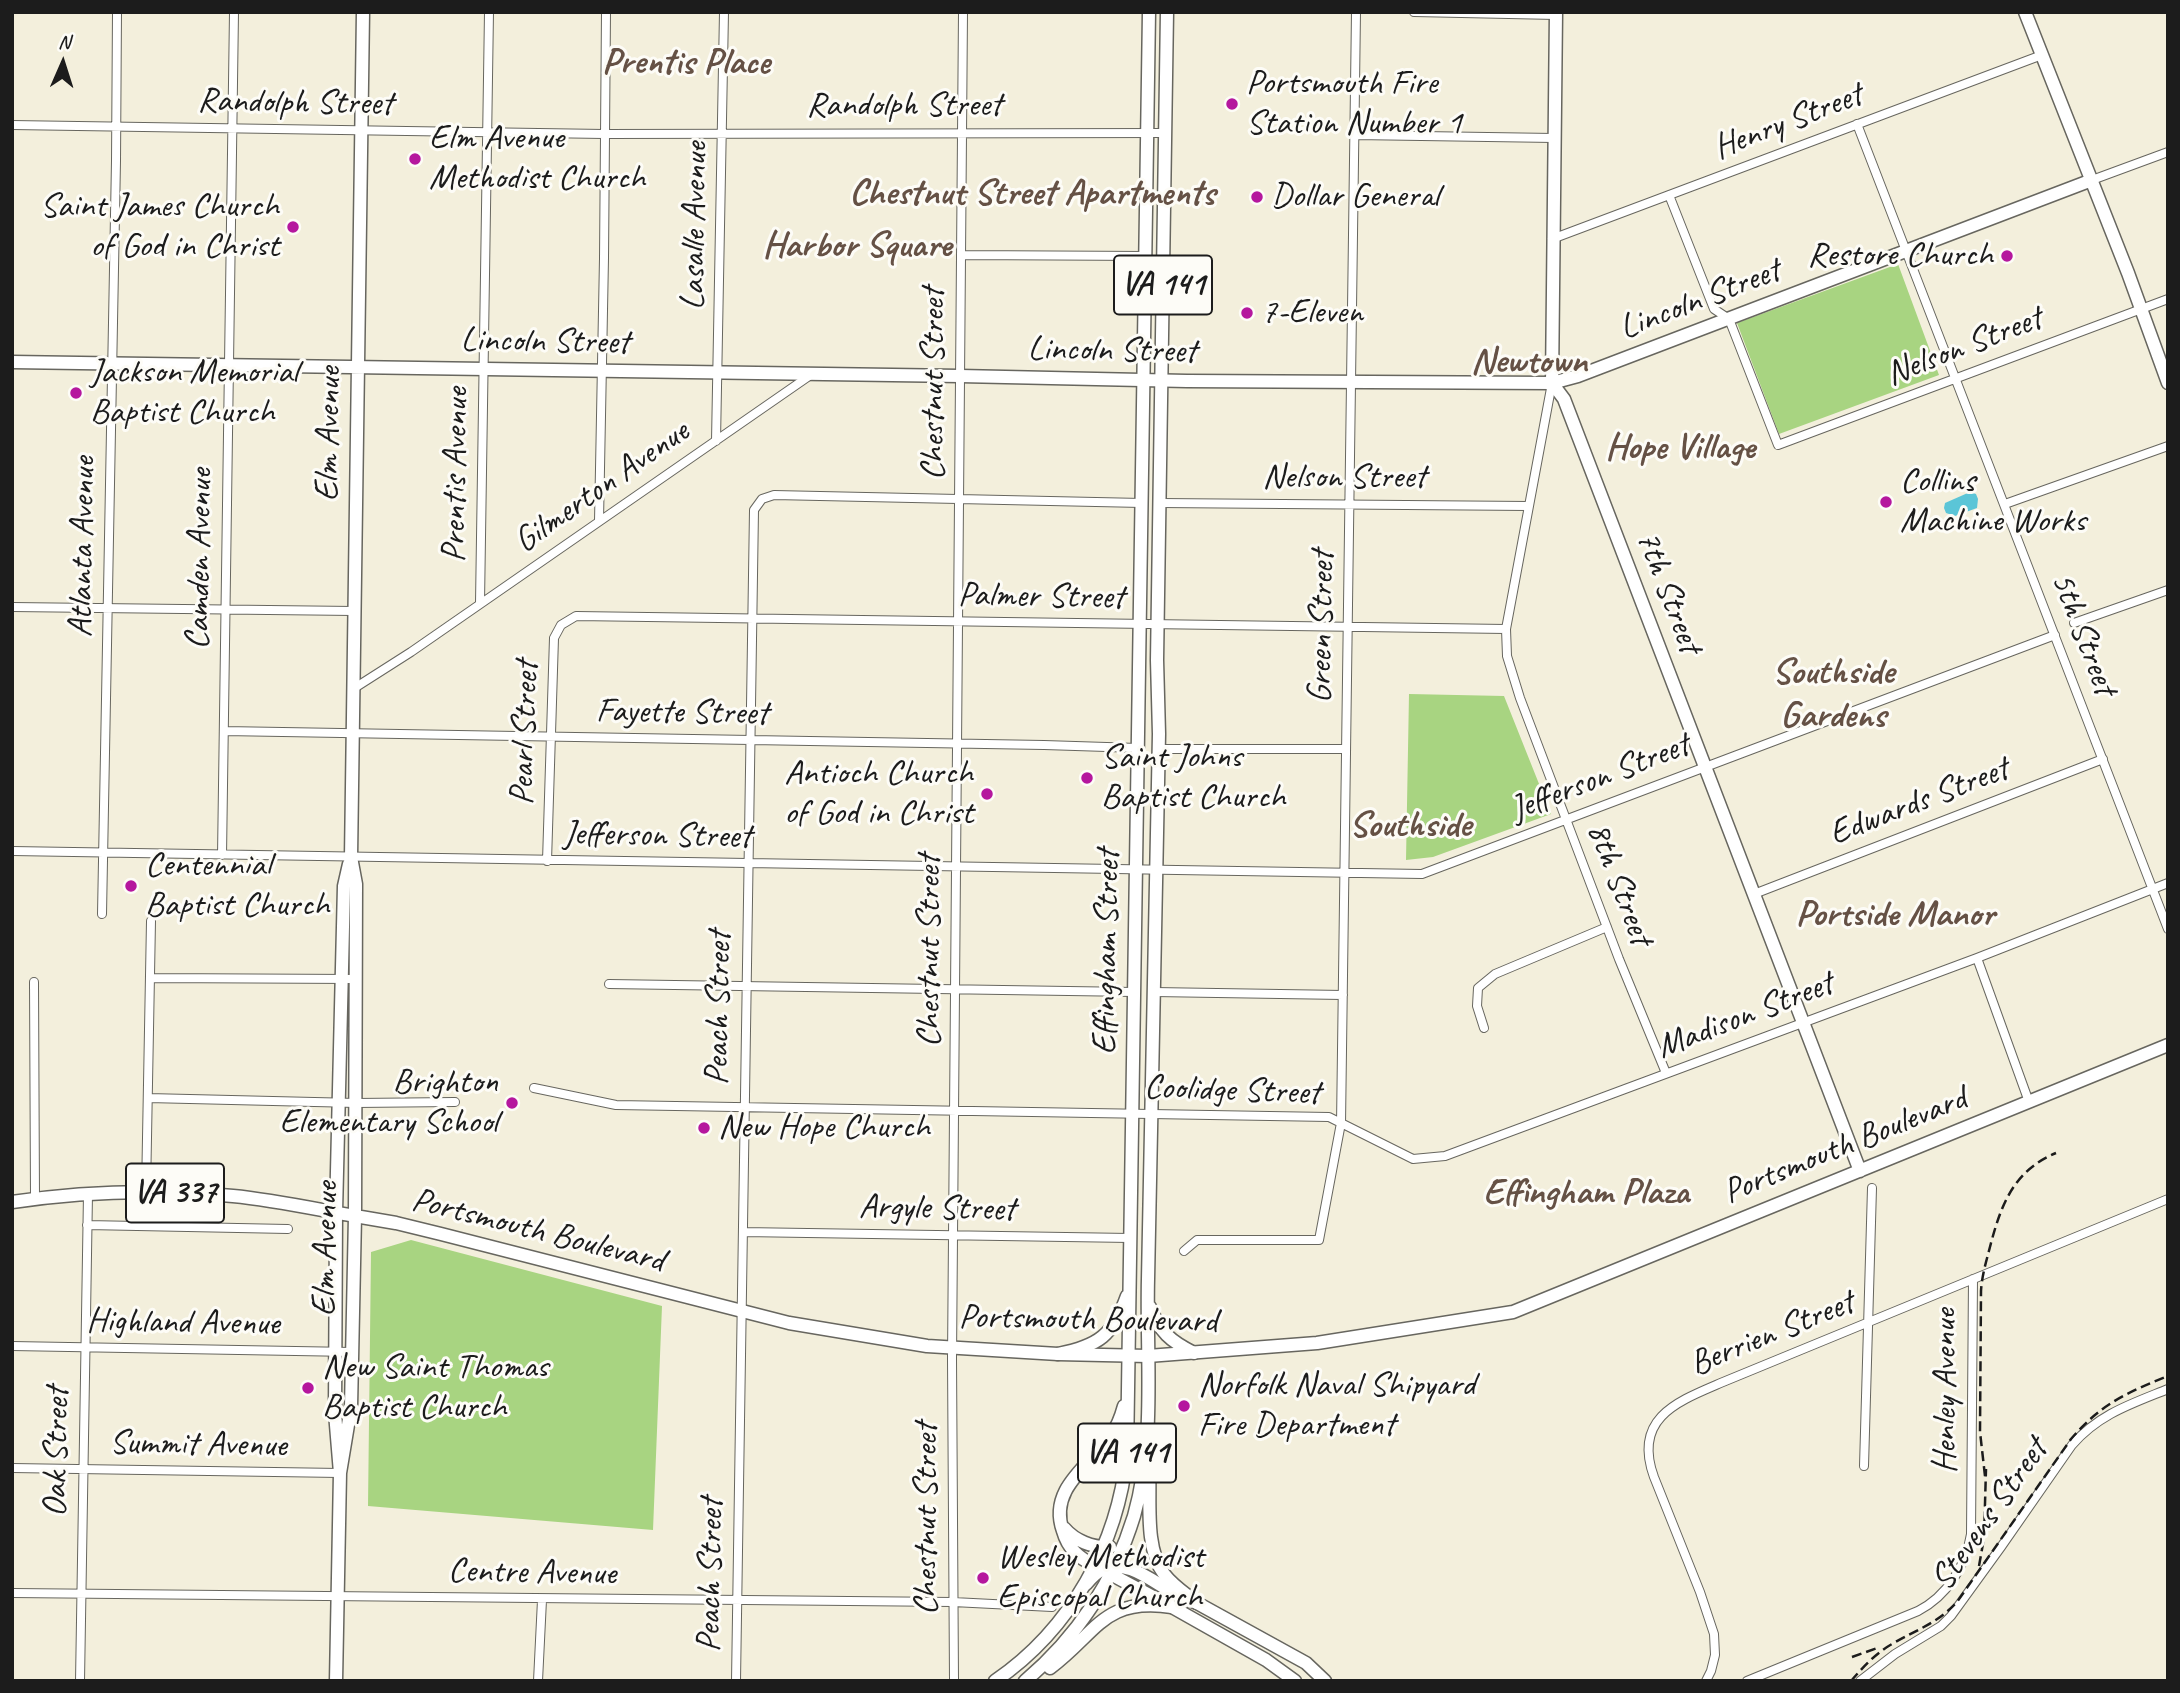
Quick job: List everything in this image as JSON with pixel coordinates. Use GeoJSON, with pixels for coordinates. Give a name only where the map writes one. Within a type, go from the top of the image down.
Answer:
{"type":"FeatureCollection","features":[{"type":"Feature","properties":{"kind":"main road","name":"Elm Avenue"},"geometry":{"type":"LineString","coordinates":[[340,1474],[351,1406],[355,1216],[356,1103],[344,886],[351,857],[363,12]]}},
{"type":"Feature","properties":{"kind":"main road","name":"Effingham Street"},"geometry":{"type":"LineString","coordinates":[[1027,1681],[1076,1629],[1097,1599],[1106,1569],[1103,1547],[1123,1484],[1127,1454],[1149,12]]}},
{"type":"Feature","properties":{"kind":"main road","name":"Effingham Street"},"geometry":{"type":"LineString","coordinates":[[995,1681],[1040,1644],[1082,1590],[1106,1569],[1126,1538],[1148,1444],[1147,1300],[1159,749],[1158,625],[1167,12]]}},
{"type":"Feature","properties":{"kind":"main road"},"geometry":{"type":"LineString","coordinates":[[2025,12],[2128,273],[2168,383]]}},
{"type":"Feature","properties":{"kind":"main road"},"geometry":{"type":"LineString","coordinates":[[1552,383],[1556,14]]}},
{"type":"Feature","properties":{"kind":"main road","name":"Lincoln Street"},"geometry":{"type":"LineString","coordinates":[[12,362],[1162,380],[1552,383],[1578,376],[2092,180]]}},
{"type":"Feature","properties":{"kind":"main road","name":"7th Street"},"geometry":{"type":"LineString","coordinates":[[1552,383],[1564,399],[1860,1171]]}},
{"type":"Feature","properties":{"kind":"main road","name":"Elm Avenue"},"geometry":{"type":"LineString","coordinates":[[335,1681],[340,1474],[335,1413],[338,1102],[349,979]]}},
{"type":"Feature","properties":{"kind":"main road","name":"Portsmouth Boulevard"},"geometry":{"type":"LineString","coordinates":[[12,1202],[88,1194],[146,1192],[235,1197],[396,1223],[829,1331],[953,1348],[1129,1356],[1194,1353],[1329,1341],[1513,1312],[2168,1045]]}},
{"type":"Feature","properties":{"kind":"main road"},"geometry":{"type":"LineString","coordinates":[[1058,1354],[1087,1347],[1108,1332],[1117,1321],[1130,1285]]}},
{"type":"Feature","properties":{"kind":"main road"},"geometry":{"type":"LineString","coordinates":[[1147,1300],[1166,1336],[1194,1353]]}},
{"type":"Feature","properties":{"kind":"main road"},"geometry":{"type":"LineString","coordinates":[[1128,1382],[1126,1400],[1116,1428],[1063,1493],[1059,1509],[1060,1522],[1071,1549],[1083,1560],[1106,1569],[1172,1606],[1266,1660],[1295,1681]]}},
{"type":"Feature","properties":{"kind":"main road"},"geometry":{"type":"LineString","coordinates":[[1148,1444],[1150,1536],[1155,1557],[1172,1583],[1197,1603]]}},
{"type":"Feature","properties":{"kind":"main road"},"geometry":{"type":"LineString","coordinates":[[1060,1522],[1075,1538],[1103,1547],[1115,1545],[1126,1538]]}},
{"type":"Feature","properties":{"kind":"main road"},"geometry":{"type":"LineString","coordinates":[[1106,1569],[1130,1569],[1197,1603],[1306,1663],[1325,1681]]}},
{"type":"Feature","properties":{"kind":"main road"},"geometry":{"type":"LineString","coordinates":[[1027,1681],[1059,1661],[1099,1623],[1114,1613],[1142,1604],[1172,1606]]}},
{"type":"Feature","properties":{"kind":"street","name":"Atlanta Avenue"},"geometry":{"type":"LineString","coordinates":[[102,914],[117,12]]}},
{"type":"Feature","properties":{"kind":"street","name":"Camden Avenue"},"geometry":{"type":"LineString","coordinates":[[222,855],[234,12]]}},
{"type":"Feature","properties":{"kind":"street","name":"Prentis Avenue"},"geometry":{"type":"LineString","coordinates":[[480,603],[489,12]]}},
{"type":"Feature","properties":{"kind":"street"},"geometry":{"type":"LineString","coordinates":[[599,521],[606,12]]}},
{"type":"Feature","properties":{"kind":"street","name":"Lasalle Avenue"},"geometry":{"type":"LineString","coordinates":[[716,441],[724,12]]}},
{"type":"Feature","properties":{"kind":"street","name":"Chestnut Street"},"geometry":{"type":"LineString","coordinates":[[954,1681],[953,1348],[963,12]]}},
{"type":"Feature","properties":{"kind":"street","name":"Green Street"},"geometry":{"type":"LineString","coordinates":[[1184,1251],[1197,1240],[1319,1240],[1341,1123],[1356,12]]}},
{"type":"Feature","properties":{"kind":"street"},"geometry":{"type":"LineString","coordinates":[[1414,12],[1556,14]]}},
{"type":"Feature","properties":{"kind":"street","name":"Henry Street"},"geometry":{"type":"LineString","coordinates":[[1552,239],[2042,55]]}},
{"type":"Feature","properties":{"kind":"street","name":"5th Street"},"geometry":{"type":"LineString","coordinates":[[1857,124],[2168,929]]}},
{"type":"Feature","properties":{"kind":"street","name":"Randolph Street"},"geometry":{"type":"LineString","coordinates":[[12,125],[604,134],[1165,133]]}},
{"type":"Feature","properties":{"kind":"street"},"geometry":{"type":"LineString","coordinates":[[1355,135],[1554,138]]}},
{"type":"Feature","properties":{"kind":"street","name":"Lincoln Street"},"geometry":{"type":"LineString","coordinates":[[2092,180],[2168,152]]}},
{"type":"Feature","properties":{"kind":"street"},"geometry":{"type":"LineString","coordinates":[[1669,195],[1714,309],[1729,319]]}},
{"type":"Feature","properties":{"kind":"street"},"geometry":{"type":"LineString","coordinates":[[961,255],[1146,256]]}},
{"type":"Feature","properties":{"kind":"street","name":"Nelson Street"},"geometry":{"type":"LineString","coordinates":[[1729,319],[1778,445],[2168,299]]}},
{"type":"Feature","properties":{"kind":"street","name":"Gilmerton Avenue"},"geometry":{"type":"LineString","coordinates":[[353,689],[411,652],[812,374]]}},
{"type":"Feature","properties":{"kind":"street","name":"8th Street"},"geometry":{"type":"LineString","coordinates":[[1552,383],[1506,629],[1507,656],[1520,698],[1607,927],[1666,1073]]}},
{"type":"Feature","properties":{"kind":"street"},"geometry":{"type":"LineString","coordinates":[[2005,505],[2168,446]]}},
{"type":"Feature","properties":{"kind":"street","name":"Peach Street"},"geometry":{"type":"LineString","coordinates":[[736,1681],[754,510],[762,499],[774,495],[959,499]]}},
{"type":"Feature","properties":{"kind":"street"},"geometry":{"type":"LineString","coordinates":[[959,499],[1142,503]]}},
{"type":"Feature","properties":{"kind":"street","name":"Nelson Street"},"geometry":{"type":"LineString","coordinates":[[1160,503],[1528,506]]}},
{"type":"Feature","properties":{"kind":"street"},"geometry":{"type":"LineString","coordinates":[[2074,623],[2168,590]]}},
{"type":"Feature","properties":{"kind":"street"},"geometry":{"type":"LineString","coordinates":[[12,607],[354,611]]}},
{"type":"Feature","properties":{"kind":"street","name":"Palmer Street"},"geometry":{"type":"LineString","coordinates":[[576,616],[1506,629]]}},
{"type":"Feature","properties":{"kind":"street","name":"Pearl Street"},"geometry":{"type":"LineString","coordinates":[[547,861],[554,638],[561,625],[576,616]]}},
{"type":"Feature","properties":{"kind":"street","name":"Jefferson Street"},"geometry":{"type":"LineString","coordinates":[[12,851],[1422,874],[2055,635]]}},
{"type":"Feature","properties":{"kind":"street","name":"Fayette Street"},"geometry":{"type":"LineString","coordinates":[[224,731],[1139,748]]}},
{"type":"Feature","properties":{"kind":"street"},"geometry":{"type":"LineString","coordinates":[[1159,749],[1346,749]]}},
{"type":"Feature","properties":{"kind":"street","name":"Edwards Street"},"geometry":{"type":"LineString","coordinates":[[1754,894],[2103,759]]}},
{"type":"Feature","properties":{"kind":"street","name":"Madison Street"},"geometry":{"type":"LineString","coordinates":[[1341,1123],[1413,1159],[1445,1156],[1977,958],[2168,883]]}},
{"type":"Feature","properties":{"kind":"street"},"geometry":{"type":"LineString","coordinates":[[146,1192],[150,921]]}},
{"type":"Feature","properties":{"kind":"street"},"geometry":{"type":"LineString","coordinates":[[1484,1028],[1477,1006],[1478,988],[1495,974],[1607,927]]}},
{"type":"Feature","properties":{"kind":"street"},"geometry":{"type":"LineString","coordinates":[[1977,958],[2029,1102]]}},
{"type":"Feature","properties":{"kind":"street"},"geometry":{"type":"LineString","coordinates":[[150,978],[349,979]]}},
{"type":"Feature","properties":{"kind":"street"},"geometry":{"type":"LineString","coordinates":[[34,982],[35,1199]]}},
{"type":"Feature","properties":{"kind":"street"},"geometry":{"type":"LineString","coordinates":[[609,984],[1134,992]]}},
{"type":"Feature","properties":{"kind":"street"},"geometry":{"type":"LineString","coordinates":[[1154,992],[1343,995]]}},
{"type":"Feature","properties":{"kind":"street","name":"Coolidge Street"},"geometry":{"type":"LineString","coordinates":[[534,1088],[606,1105],[1329,1117],[1341,1123]]}},
{"type":"Feature","properties":{"kind":"street"},"geometry":{"type":"LineString","coordinates":[[148,1098],[356,1103],[455,1102]]}},
{"type":"Feature","properties":{"kind":"street"},"geometry":{"type":"LineString","coordinates":[[1864,1466],[1872,1188]]}},
{"type":"Feature","properties":{"kind":"street","name":"Oak Street"},"geometry":{"type":"LineString","coordinates":[[80,1681],[88,1194]]}},
{"type":"Feature","properties":{"kind":"street","name":"Berrien Street"},"geometry":{"type":"LineString","coordinates":[[1706,1681],[1714,1660],[1715,1639],[1700,1592],[1650,1468],[1649,1444],[1654,1428],[1665,1412],[1679,1401],[2168,1199]]}},
{"type":"Feature","properties":{"kind":"street"},"geometry":{"type":"LineString","coordinates":[[87,1225],[288,1229]]}},
{"type":"Feature","properties":{"kind":"street","name":"Argyle Street"},"geometry":{"type":"LineString","coordinates":[[743,1232],[1130,1238]]}},
{"type":"Feature","properties":{"kind":"street","name":"Henley Avenue"},"geometry":{"type":"LineString","coordinates":[[1747,1681],[1918,1611],[1933,1602],[1952,1582],[1961,1566],[1971,1534],[1972,1279]]}},
{"type":"Feature","properties":{"kind":"street","name":"Highland Avenue"},"geometry":{"type":"LineString","coordinates":[[12,1346],[352,1352]]}},
{"type":"Feature","properties":{"kind":"street","name":"Stevens Street"},"geometry":{"type":"LineString","coordinates":[[1860,1681],[1895,1654],[1941,1626],[1951,1616],[2085,1430],[2112,1412],[2168,1389]]}},
{"type":"Feature","properties":{"kind":"street","name":"Summit Avenue"},"geometry":{"type":"LineString","coordinates":[[12,1468],[340,1474]]}},
{"type":"Feature","properties":{"kind":"street","name":"Centre Avenue"},"geometry":{"type":"LineString","coordinates":[[12,1593],[953,1602],[1052,1607]]}},
{"type":"Feature","properties":{"kind":"street"},"geometry":{"type":"LineString","coordinates":[[538,1681],[542,1600]]}},
{"type":"Feature","properties":{"kind":"green space"},"geometry":{"type":"Polygon","coordinates":[[[1898,264],[1939,375],[1779,434],[1737,323],[1898,264]]]}},
{"type":"Feature","properties":{"kind":"green space"},"geometry":{"type":"Polygon","coordinates":[[[1409,694],[1504,696],[1551,814],[1433,857],[1406,860],[1409,694]]]}},
{"type":"Feature","properties":{"kind":"green space"},"geometry":{"type":"Polygon","coordinates":[[[411,1240],[662,1306],[653,1530],[368,1506],[371,1252],[411,1240]]]}},
{"type":"Feature","properties":{"kind":"water"},"geometry":{"type":"Polygon","coordinates":[[[1970,492],[1976,494],[1977,508],[1955,516],[1946,513],[1945,503],[1970,492]]]}},
{"type":"Feature","properties":{"kind":"railway"},"geometry":{"type":"LineString","coordinates":[[1985,1476],[1980,1432],[1981,1291],[1984,1273],[2000,1214],[2012,1189],[2030,1168],[2056,1153]]}},
{"type":"Feature","properties":{"kind":"railway"},"geometry":{"type":"LineString","coordinates":[[1851,1681],[1881,1652],[1934,1621],[1957,1602],[2082,1427],[2115,1401],[2168,1376]]}},
{"type":"Feature","properties":{"kind":"railway"},"geometry":{"type":"LineString","coordinates":[[1979,1566],[1984,1538],[1986,1469]]}},
{"type":"Feature","properties":{"kind":"railway"},"geometry":{"type":"LineString","coordinates":[[1852,1657],[1880,1647]]}},
{"type":"Feature","properties":{"kind":"place","name":"Portsmouth Fire Station Number 1"},"geometry":{"type":"Point","coordinates":[1232,104]}},
{"type":"Feature","properties":{"kind":"place","name":"Elm Avenue Methodist Church"},"geometry":{"type":"Point","coordinates":[415,159]}},
{"type":"Feature","properties":{"kind":"place","name":"Dollar General"},"geometry":{"type":"Point","coordinates":[1257,197]}},
{"type":"Feature","properties":{"kind":"place","name":"Saint James Church of God in Christ"},"geometry":{"type":"Point","coordinates":[293,227]}},
{"type":"Feature","properties":{"kind":"place","name":"Restore Church"},"geometry":{"type":"Point","coordinates":[2007,256]}},
{"type":"Feature","properties":{"kind":"place","name":"7-Eleven"},"geometry":{"type":"Point","coordinates":[1247,313]}},
{"type":"Feature","properties":{"kind":"place","name":"Jackson Memorial Baptist Church"},"geometry":{"type":"Point","coordinates":[76,393]}},
{"type":"Feature","properties":{"kind":"place","name":"Collins Machine Works"},"geometry":{"type":"Point","coordinates":[1886,502]}},
{"type":"Feature","properties":{"kind":"place","name":"Saint Johns Baptist Church"},"geometry":{"type":"Point","coordinates":[1087,778]}},
{"type":"Feature","properties":{"kind":"place","name":"Antioch Church of God in Christ"},"geometry":{"type":"Point","coordinates":[987,794]}},
{"type":"Feature","properties":{"kind":"place","name":"Centennial Baptist Church"},"geometry":{"type":"Point","coordinates":[131,886]}},
{"type":"Feature","properties":{"kind":"place","name":"Brighton Elementary School"},"geometry":{"type":"Point","coordinates":[512,1103]}},
{"type":"Feature","properties":{"kind":"place","name":"New Hope Church"},"geometry":{"type":"Point","coordinates":[704,1128]}},
{"type":"Feature","properties":{"kind":"place","name":"New Saint Thomas Baptist Church"},"geometry":{"type":"Point","coordinates":[308,1388]}},
{"type":"Feature","properties":{"kind":"place","name":"Norfolk Naval Shipyard Fire Department"},"geometry":{"type":"Point","coordinates":[1184,1406]}},
{"type":"Feature","properties":{"kind":"place","name":"Wesley Methodist Episcopal Church"},"geometry":{"type":"Point","coordinates":[983,1578]}},
{"type":"Feature","properties":{"kind":"district","name":"Prentis Place"},"geometry":{"type":"Point","coordinates":[686,63]}},
{"type":"Feature","properties":{"kind":"district","name":"Chestnut Street Apartments"},"geometry":{"type":"Point","coordinates":[1032,194]}},
{"type":"Feature","properties":{"kind":"district","name":"Harbor Square"},"geometry":{"type":"Point","coordinates":[857,246]}},
{"type":"Feature","properties":{"kind":"district","name":"Newtown"},"geometry":{"type":"Point","coordinates":[1529,362]}},
{"type":"Feature","properties":{"kind":"district","name":"Hope Village"},"geometry":{"type":"Point","coordinates":[1680,448]}},
{"type":"Feature","properties":{"kind":"district","name":"Southside Gardens"},"geometry":{"type":"Point","coordinates":[1833,694]}},
{"type":"Feature","properties":{"kind":"district","name":"Southside"},"geometry":{"type":"Point","coordinates":[1410,826]}},
{"type":"Feature","properties":{"kind":"district","name":"Portside Manor"},"geometry":{"type":"Point","coordinates":[1895,915]}},
{"type":"Feature","properties":{"kind":"district","name":"Effingham Plaza"},"geometry":{"type":"Point","coordinates":[1586,1193]}}]}
